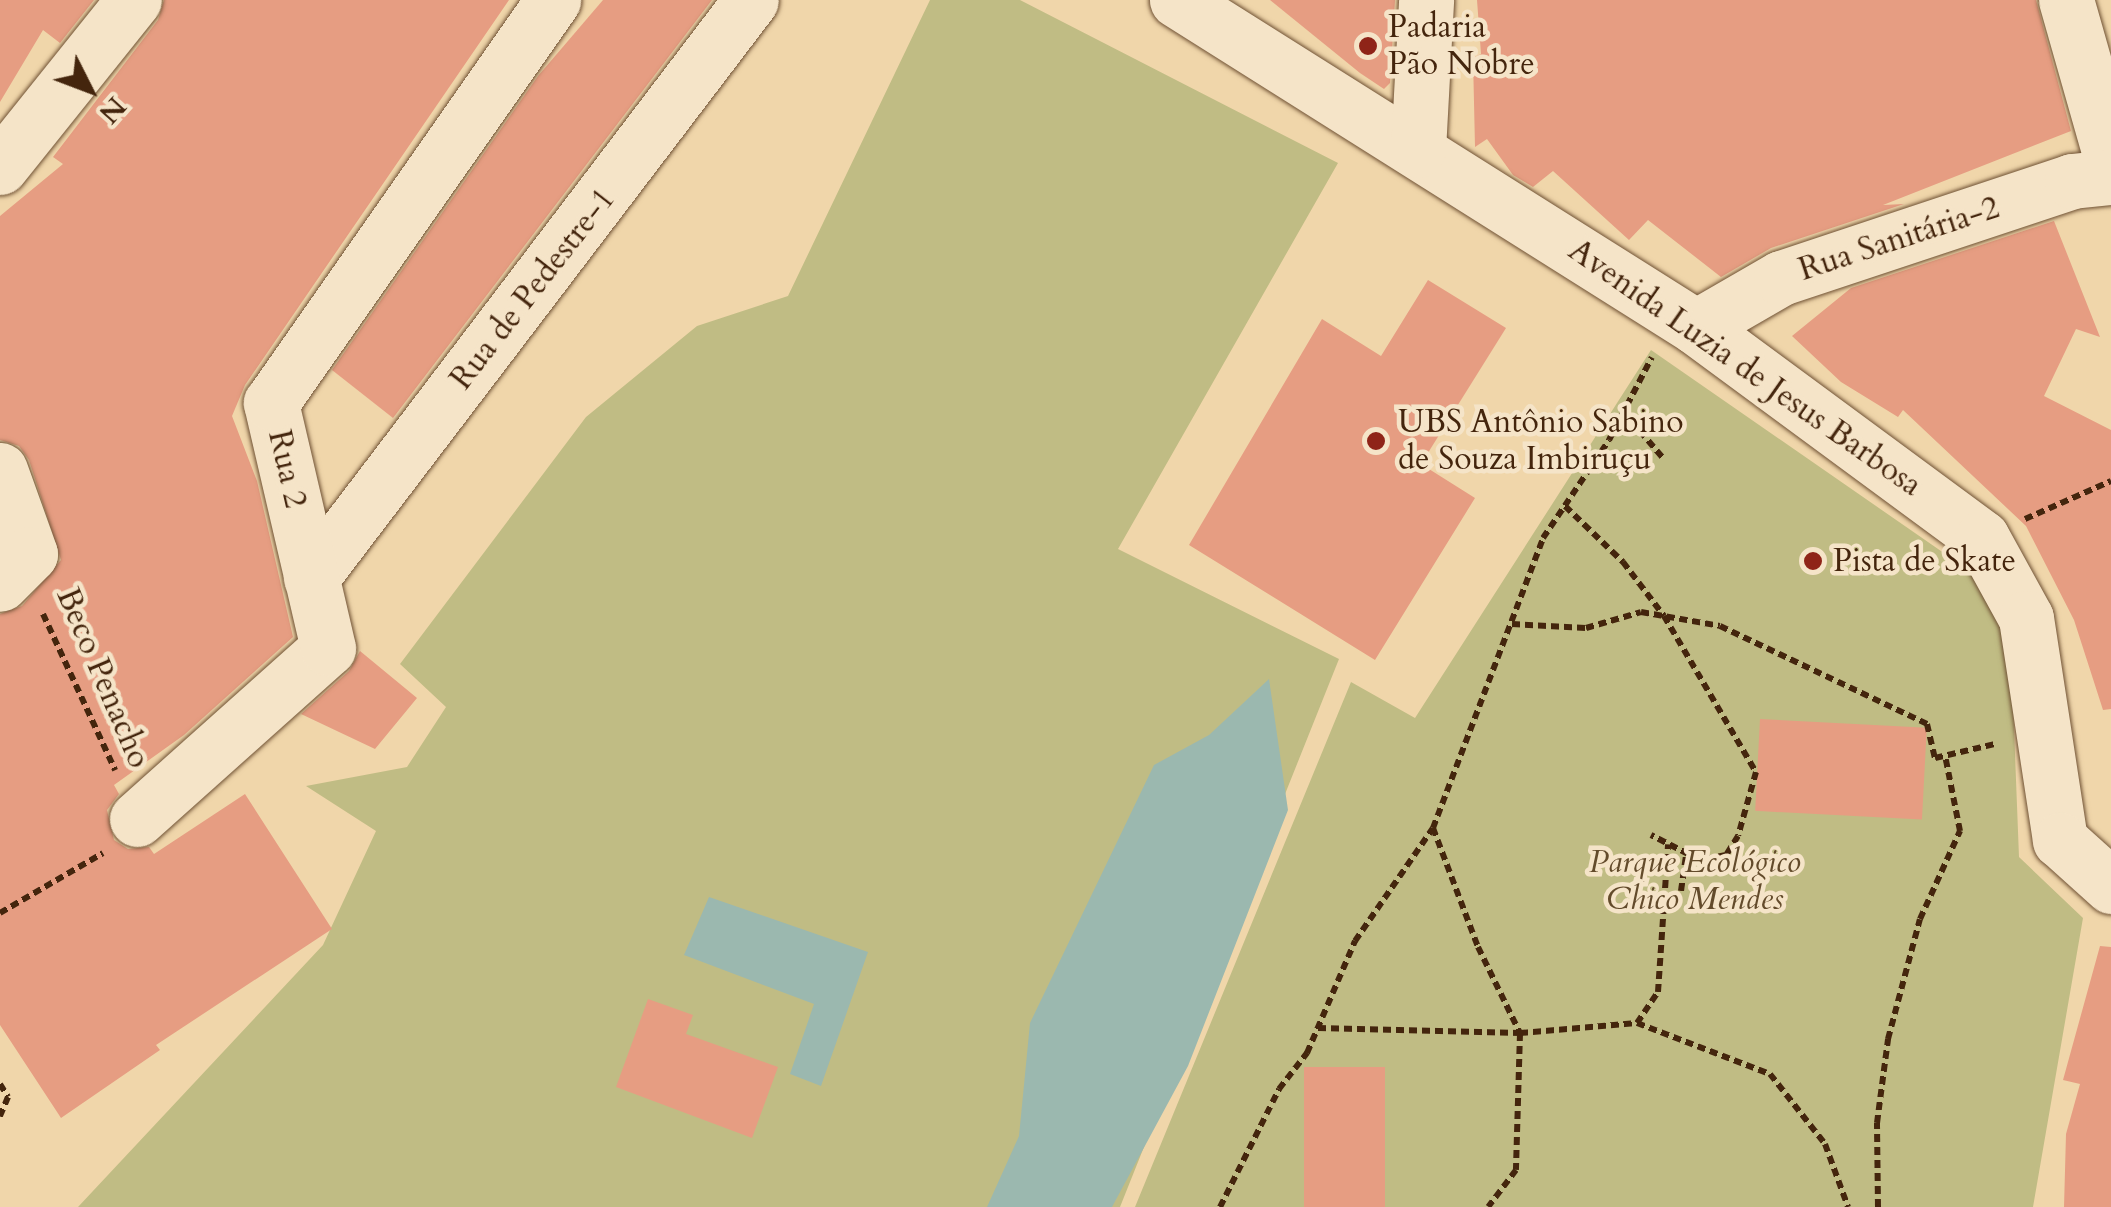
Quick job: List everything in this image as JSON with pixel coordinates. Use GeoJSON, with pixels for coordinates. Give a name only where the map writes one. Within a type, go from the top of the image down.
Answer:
{"type":"FeatureCollection","features":[{"type":"Feature","properties":{"kind":"street"},"geometry":{"type":"LineString","coordinates":[[0,167],[134,0]]}},
{"type":"Feature","properties":{"kind":"street","name":"Rua 2"},"geometry":{"type":"LineString","coordinates":[[137,819],[328,648],[272,403],[553,0]]}},
{"type":"Feature","properties":{"kind":"street","name":"Rua de Pedestre-1"},"geometry":{"type":"LineString","coordinates":[[312,578],[751,0]]}},
{"type":"Feature","properties":{"kind":"street","name":"Avenida Luzia de Jesus Barbosa"},"geometry":{"type":"LineString","coordinates":[[1177,0],[1688,322],[1982,538],[2026,618],[2060,840],[2111,886]]}},
{"type":"Feature","properties":{"kind":"street"},"geometry":{"type":"LineString","coordinates":[[1418,150],[1426,0]]}},
{"type":"Feature","properties":{"kind":"street"},"geometry":{"type":"LineString","coordinates":[[2066,0],[2111,158]]}},
{"type":"Feature","properties":{"kind":"street","name":"Rua Sanitária-2"},"geometry":{"type":"LineString","coordinates":[[1688,322],[1781,278],[2072,181],[2111,177]]}},
{"type":"Feature","properties":{"kind":"street"},"geometry":{"type":"LineString","coordinates":[[0,470],[15,569]]}},
{"type":"Feature","properties":{"kind":"path"},"geometry":{"type":"LineString","coordinates":[[1220,1207],[1318,1028],[1355,941],[1433,828],[1543,538],[1624,411],[1688,322]]}},
{"type":"Feature","properties":{"kind":"path"},"geometry":{"type":"LineString","coordinates":[[1624,411],[1662,458]]}},
{"type":"Feature","properties":{"kind":"path"},"geometry":{"type":"LineString","coordinates":[[1982,538],[2111,481]]}},
{"type":"Feature","properties":{"kind":"path"},"geometry":{"type":"LineString","coordinates":[[1564,506],[1622,562],[1664,616],[1756,772],[1738,836],[1726,854],[1700,860],[1651,834]]}},
{"type":"Feature","properties":{"kind":"path","name":"Beco Penacho"},"geometry":{"type":"LineString","coordinates":[[15,569],[43,617],[137,819]]}},
{"type":"Feature","properties":{"kind":"path"},"geometry":{"type":"LineString","coordinates":[[1512,624],[1586,628],[1641,612],[1720,626],[1927,724],[1935,758],[1976,744],[2045,742]]}},
{"type":"Feature","properties":{"kind":"path"},"geometry":{"type":"LineString","coordinates":[[1878,1207],[1877,1123],[1888,1039],[1920,919],[1960,831],[1946,755]]}},
{"type":"Feature","properties":{"kind":"path"},"geometry":{"type":"LineString","coordinates":[[0,913],[122,841],[137,819]]}},
{"type":"Feature","properties":{"kind":"path"},"geometry":{"type":"LineString","coordinates":[[1433,828],[1478,947],[1520,1033],[1516,1170],[1488,1207]]}},
{"type":"Feature","properties":{"kind":"path"},"geometry":{"type":"LineString","coordinates":[[1637,1023],[1658,992],[1668,844]]}},
{"type":"Feature","properties":{"kind":"path"},"geometry":{"type":"LineString","coordinates":[[1681,892],[1686,854]]}},
{"type":"Feature","properties":{"kind":"path"},"geometry":{"type":"LineString","coordinates":[[1318,1028],[1520,1033],[1637,1023],[1770,1074],[1826,1144],[1848,1207]]}},
{"type":"Feature","properties":{"kind":"path"},"geometry":{"type":"LineString","coordinates":[[0,1084],[8,1097],[0,1116]]}},
{"type":"Feature","properties":{"kind":"green space"},"geometry":{"type":"Polygon","coordinates":[[[930,0],[1020,0],[1338,163],[1118,549],[1339,659],[1120,1207],[78,1207],[323,945],[376,831],[306,786],[407,767],[446,707],[400,664],[586,417],[697,326],[788,296],[930,0]]]}},
{"type":"Feature","properties":{"kind":"green space","name":"Parque Ecológico Chico Mendes"},"geometry":{"type":"Polygon","coordinates":[[[1651,350],[1977,576],[2010,625],[2019,857],[2083,918],[2033,1207],[1135,1207],[1351,682],[1415,718],[1651,350]]]}},
{"type":"Feature","properties":{"kind":"water"},"geometry":{"type":"Polygon","coordinates":[[[1269,679],[1288,810],[1188,1066],[1112,1207],[987,1207],[1019,1136],[1030,1023],[1154,765],[1209,735],[1269,679]]]}},
{"type":"Feature","properties":{"kind":"water"},"geometry":{"type":"Polygon","coordinates":[[[709,897],[868,952],[821,1086],[790,1074],[814,1004],[684,955],[709,897]]]}},
{"type":"Feature","properties":{"kind":"building"},"geometry":{"type":"Polygon","coordinates":[[[0,0],[94,0],[60,43],[43,30],[0,102],[0,0]]]}},
{"type":"Feature","properties":{"kind":"building"},"geometry":{"type":"Polygon","coordinates":[[[164,0],[509,0],[245,385],[232,416],[257,481],[293,637],[184,735],[114,785],[119,794],[107,810],[114,840],[128,849],[149,847],[154,854],[245,794],[332,929],[156,1045],[160,1050],[61,1118],[0,1025],[0,614],[22,606],[61,560],[29,460],[19,446],[0,440],[0,216],[63,164],[53,157],[158,20],[164,0]]]}},
{"type":"Feature","properties":{"kind":"building"},"geometry":{"type":"Polygon","coordinates":[[[603,0],[712,0],[393,418],[332,370],[538,76],[603,0]]]}},
{"type":"Feature","properties":{"kind":"building"},"geometry":{"type":"Polygon","coordinates":[[[1270,0],[1395,0],[1390,83],[1384,89],[1360,73],[1270,0]]]}},
{"type":"Feature","properties":{"kind":"building"},"geometry":{"type":"Polygon","coordinates":[[[1477,0],[2036,0],[2071,131],[1883,205],[1904,204],[1771,248],[1721,277],[1648,220],[1629,240],[1553,171],[1533,187],[1513,175],[1487,139],[1475,147],[1473,58],[1481,54],[1477,0]]]}},
{"type":"Feature","properties":{"kind":"building"},"geometry":{"type":"Polygon","coordinates":[[[2054,221],[2100,337],[2076,329],[2044,396],[2111,430],[2111,709],[2103,710],[2074,620],[2026,526],[1903,410],[1898,417],[1841,382],[1792,336],[1851,288],[2054,221]]]}},
{"type":"Feature","properties":{"kind":"building"},"geometry":{"type":"Polygon","coordinates":[[[1428,280],[1506,328],[1421,464],[1475,498],[1375,660],[1189,545],[1322,319],[1381,356],[1428,280]]]}},
{"type":"Feature","properties":{"kind":"building"},"geometry":{"type":"Polygon","coordinates":[[[360,651],[417,698],[375,749],[301,714],[349,671],[360,651]]]}},
{"type":"Feature","properties":{"kind":"building"},"geometry":{"type":"Polygon","coordinates":[[[1760,719],[1927,728],[1922,820],[1755,811],[1760,719]]]}},
{"type":"Feature","properties":{"kind":"building"},"geometry":{"type":"Polygon","coordinates":[[[2100,946],[2111,947],[2111,1207],[2064,1207],[2066,1134],[2080,1084],[2063,1080],[2100,946]]]}},
{"type":"Feature","properties":{"kind":"building"},"geometry":{"type":"Polygon","coordinates":[[[648,999],[693,1015],[686,1034],[778,1067],[752,1138],[616,1087],[648,999]]]}},
{"type":"Feature","properties":{"kind":"building"},"geometry":{"type":"Polygon","coordinates":[[[1304,1067],[1385,1067],[1385,1207],[1304,1207],[1304,1067]]]}},
{"type":"Feature","properties":{"kind":"place","name":"Padaria Pão Nobre"},"geometry":{"type":"Point","coordinates":[1368,46]}},
{"type":"Feature","properties":{"kind":"place","name":"UBS Antônio Sabino de Souza Imbiruçu"},"geometry":{"type":"Point","coordinates":[1376,441]}},
{"type":"Feature","properties":{"kind":"place","name":"Pista de Skate"},"geometry":{"type":"Point","coordinates":[1813,561]}}]}
